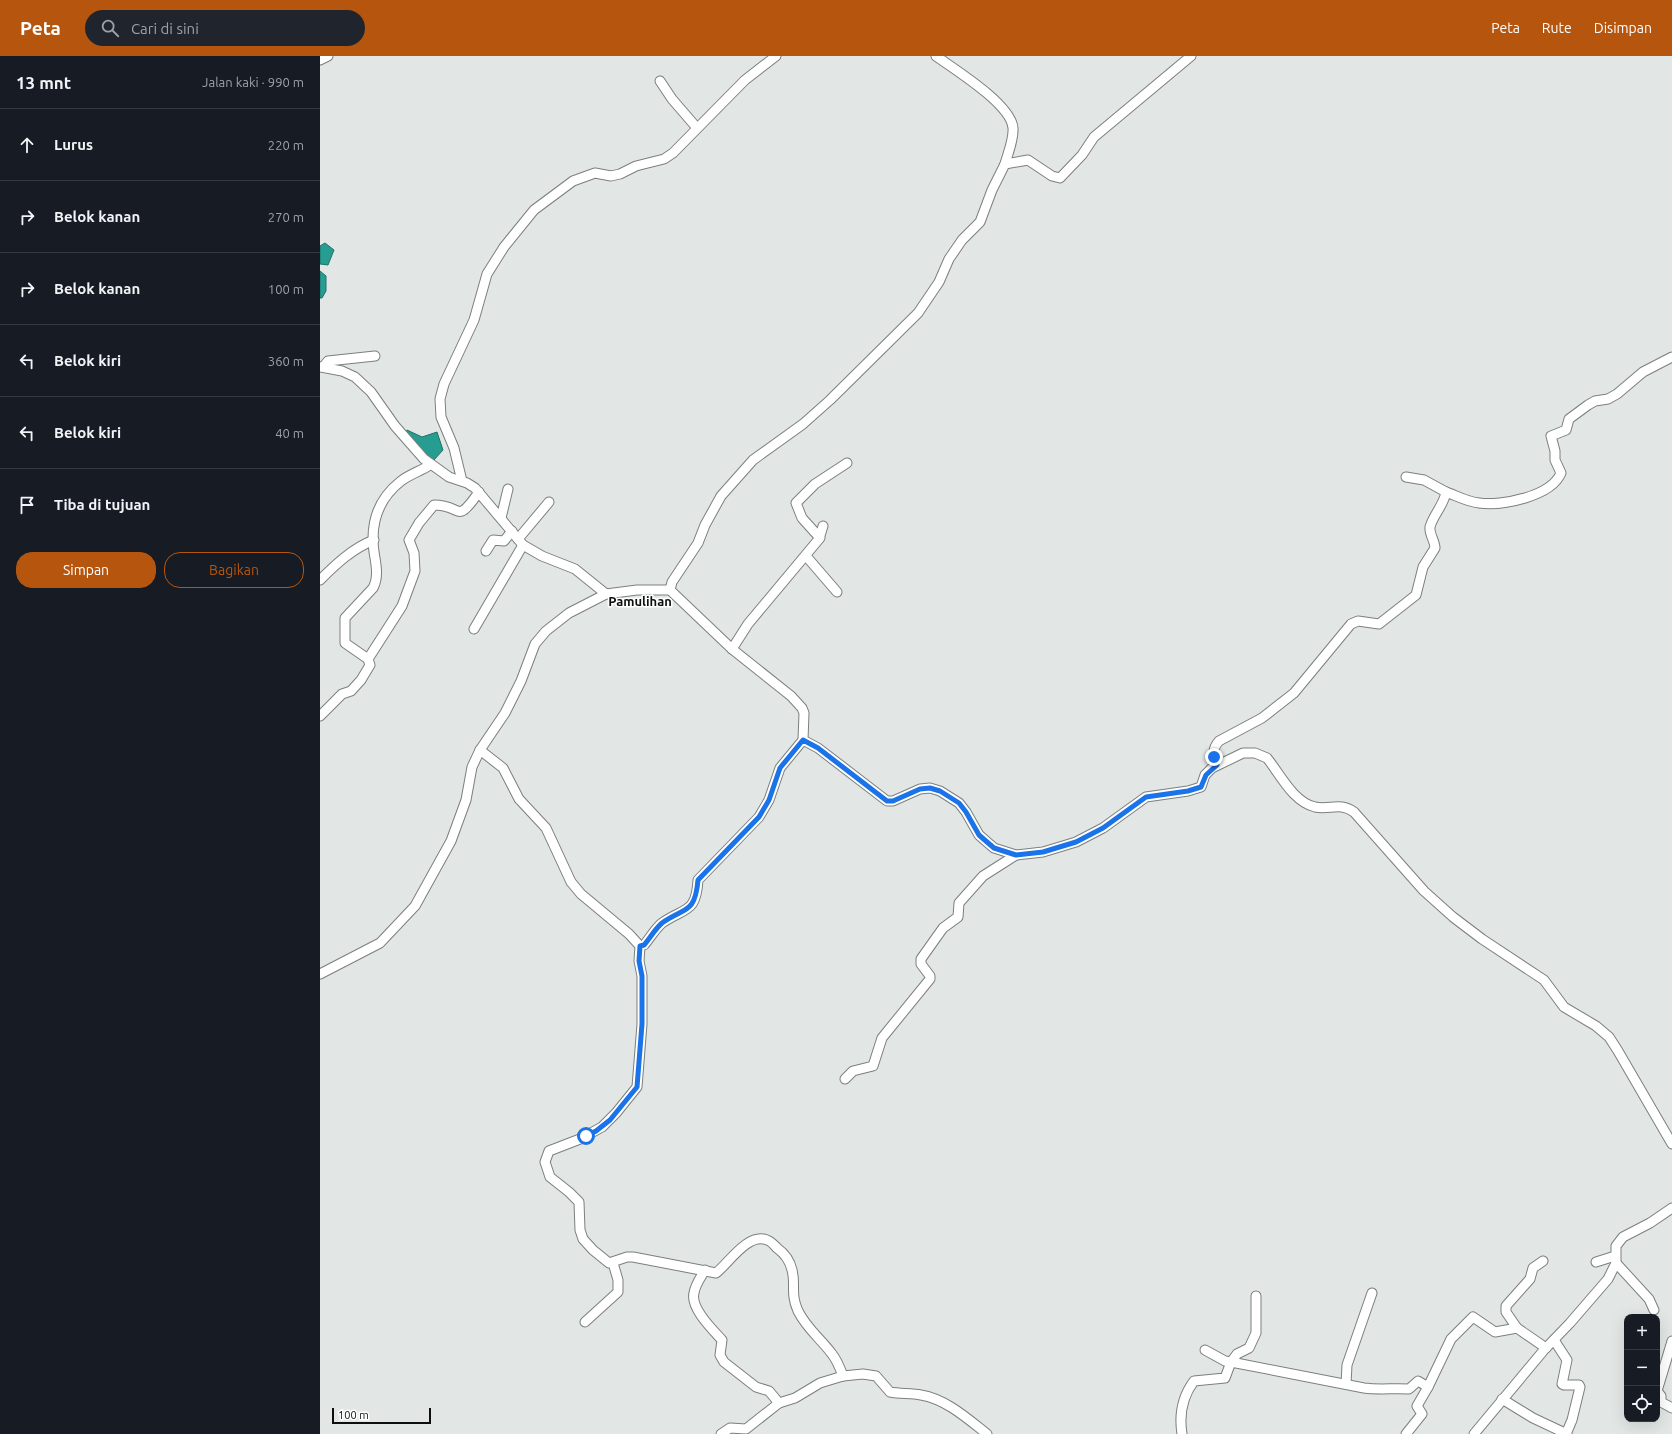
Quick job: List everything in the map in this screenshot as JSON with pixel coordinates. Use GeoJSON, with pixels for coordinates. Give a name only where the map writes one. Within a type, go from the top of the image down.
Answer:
{"type":"FeatureCollection","features":[{"type":"Feature","properties":{"kind":"street"},"geometry":{"type":"LineString","coordinates":[[320,60],[328,56]]}},
{"type":"Feature","properties":{"kind":"street"},"geometry":{"type":"LineString","coordinates":[[462,481],[454,448],[441,417],[440,399],[444,384],[474,320],[487,274],[504,247],[534,210],[573,182],[595,173],[616,175],[636,166],[664,159],[673,153],[745,80],[776,56]]}},
{"type":"Feature","properties":{"kind":"street"},"geometry":{"type":"LineString","coordinates":[[670,590],[672,582],[698,543],[708,519],[722,496],[753,460],[803,424],[918,312],[939,282],[949,259],[962,240],[980,222],[992,190],[1005,164],[1013,126],[989,94],[936,56]]}},
{"type":"Feature","properties":{"kind":"street"},"geometry":{"type":"LineString","coordinates":[[1005,164],[1028,160],[1052,176],[1060,178],[1082,155],[1094,137],[1191,56]]}},
{"type":"Feature","properties":{"kind":"street"},"geometry":{"type":"LineString","coordinates":[[660,82],[672,99],[697,128]]}},
{"type":"Feature","properties":{"kind":"street"},"geometry":{"type":"LineString","coordinates":[[322,367],[328,361],[375,356]]}},
{"type":"Feature","properties":{"kind":"street"},"geometry":{"type":"LineString","coordinates":[[1406,477],[1424,480],[1446,492],[1475,502],[1486,504],[1518,500],[1543,492],[1561,474],[1555,460],[1550,437],[1566,430],[1569,419],[1588,405],[1595,401],[1608,399],[1618,394],[1643,372],[1672,357]]}},
{"type":"Feature","properties":{"kind":"street"},"geometry":{"type":"LineString","coordinates":[[322,367],[349,373],[363,384],[395,426],[430,465],[449,477],[472,485],[518,538],[542,556],[575,569],[606,594]]}},
{"type":"Feature","properties":{"kind":"street"},"geometry":{"type":"LineString","coordinates":[[820,538],[802,518],[796,503],[816,484],[847,464]]}},
{"type":"Feature","properties":{"kind":"street"},"geometry":{"type":"LineString","coordinates":[[320,716],[361,680],[370,665],[368,659],[349,648],[344,641],[346,615],[373,588],[375,583],[377,568],[374,540],[375,518],[380,502],[401,481],[430,465]]}},
{"type":"Feature","properties":{"kind":"street"},"geometry":{"type":"LineString","coordinates":[[501,518],[508,489]]}},
{"type":"Feature","properties":{"kind":"street"},"geometry":{"type":"LineString","coordinates":[[368,659],[402,606],[415,571],[414,553],[409,540],[419,523],[434,505],[456,512],[467,509],[479,492]]}},
{"type":"Feature","properties":{"kind":"street"},"geometry":{"type":"LineString","coordinates":[[1217,765],[1213,754],[1214,747],[1219,741],[1262,718],[1294,693],[1351,624],[1358,621],[1378,624],[1413,598],[1419,588],[1423,567],[1435,548],[1434,538],[1430,533],[1430,526],[1446,492]]}},
{"type":"Feature","properties":{"kind":"street"},"geometry":{"type":"LineString","coordinates":[[474,629],[518,538],[549,502]]}},
{"type":"Feature","properties":{"kind":"street"},"geometry":{"type":"LineString","coordinates":[[732,649],[748,624],[820,538],[823,526]]}},
{"type":"Feature","properties":{"kind":"street"},"geometry":{"type":"LineString","coordinates":[[486,551],[493,540],[518,538]]}},
{"type":"Feature","properties":{"kind":"street"},"geometry":{"type":"LineString","coordinates":[[320,580],[363,544],[374,540]]}},
{"type":"Feature","properties":{"kind":"street"},"geometry":{"type":"LineString","coordinates":[[806,556],[837,592]]}},
{"type":"Feature","properties":{"kind":"street"},"geometry":{"type":"LineString","coordinates":[[320,974],[380,943],[415,906],[451,841],[466,800],[472,767],[480,750],[506,713],[521,681],[535,644],[546,631],[569,613],[606,594],[636,590],[670,590],[732,649],[791,696],[802,708],[804,714],[803,740],[780,768],[769,800],[759,817],[698,880],[697,894],[694,903],[686,910],[663,923],[644,945],[640,946]]}},
{"type":"Feature","properties":{"kind":"street"},"geometry":{"type":"LineString","coordinates":[[803,740],[818,748],[887,801],[893,801],[920,789],[930,788],[950,796],[966,812],[979,835],[994,848],[1016,855],[1043,852],[1076,842],[1103,828],[1146,797],[1188,791],[1201,787],[1206,775],[1217,765],[1243,753],[1256,753],[1261,755],[1271,764],[1298,798],[1305,803],[1328,808],[1342,806],[1354,812],[1424,890],[1453,917],[1499,951],[1544,980],[1556,994],[1564,1007],[1596,1026],[1609,1037],[1672,1144]]}},
{"type":"Feature","properties":{"kind":"street"},"geometry":{"type":"LineString","coordinates":[[480,750],[503,768],[520,799],[546,828],[571,882],[581,894],[629,934],[640,946],[639,961],[642,976],[642,1024],[637,1087],[616,1113],[602,1127],[580,1139],[549,1151],[545,1162],[550,1177],[579,1202],[580,1230],[583,1239],[604,1260],[610,1263],[626,1257],[633,1257],[716,1273],[734,1254],[754,1240],[768,1240],[781,1251],[791,1265],[793,1271],[792,1294],[799,1312],[813,1334],[832,1353],[843,1376]]}},
{"type":"Feature","properties":{"kind":"street"},"geometry":{"type":"LineString","coordinates":[[845,1079],[854,1071],[873,1066],[882,1038],[926,984],[930,977],[921,965],[921,960],[945,926],[958,917],[960,901],[986,874],[1016,855]]}},
{"type":"Feature","properties":{"kind":"street"},"geometry":{"type":"LineString","coordinates":[[1474,1434],[1546,1348],[1608,1279],[1615,1259],[1616,1246],[1623,1237],[1650,1223],[1672,1208]]}},
{"type":"Feature","properties":{"kind":"street"},"geometry":{"type":"LineString","coordinates":[[1596,1262],[1615,1259]]}},
{"type":"Feature","properties":{"kind":"street"},"geometry":{"type":"LineString","coordinates":[[1615,1259],[1649,1299],[1654,1310]]}},
{"type":"Feature","properties":{"kind":"street"},"geometry":{"type":"LineString","coordinates":[[1543,1261],[1534,1268],[1530,1279],[1506,1306],[1506,1312],[1517,1328],[1546,1348]]}},
{"type":"Feature","properties":{"kind":"street"},"geometry":{"type":"LineString","coordinates":[[585,1322],[618,1292],[618,1280],[613,1263]]}},
{"type":"Feature","properties":{"kind":"street"},"geometry":{"type":"LineString","coordinates":[[705,1270],[694,1292],[694,1298],[699,1313],[722,1340],[720,1353],[722,1359],[731,1368],[756,1387],[769,1391],[779,1403]]}},
{"type":"Feature","properties":{"kind":"street"},"geometry":{"type":"LineString","coordinates":[[1346,1384],[1347,1365],[1372,1293]]}},
{"type":"Feature","properties":{"kind":"street"},"geometry":{"type":"LineString","coordinates":[[1182,1434],[1180,1420],[1187,1390],[1194,1381],[1226,1378],[1231,1362],[1237,1354],[1249,1348],[1256,1333],[1256,1296]]}},
{"type":"Feature","properties":{"kind":"street"},"geometry":{"type":"LineString","coordinates":[[1406,1434],[1422,1414],[1417,1406],[1428,1388],[1451,1339],[1473,1317],[1495,1332],[1517,1328]]}},
{"type":"Feature","properties":{"kind":"street"},"geometry":{"type":"LineString","coordinates":[[1502,1399],[1533,1418],[1563,1433],[1572,1420],[1580,1387],[1579,1385],[1562,1384],[1567,1360],[1554,1340]]}},
{"type":"Feature","properties":{"kind":"street"},"geometry":{"type":"LineString","coordinates":[[1672,1341],[1657,1391],[1661,1396],[1661,1402],[1672,1408]]}},
{"type":"Feature","properties":{"kind":"street"},"geometry":{"type":"LineString","coordinates":[[1205,1350],[1226,1361],[1381,1390],[1395,1388],[1409,1389],[1419,1381],[1428,1388]]}},
{"type":"Feature","properties":{"kind":"street"},"geometry":{"type":"LineString","coordinates":[[722,1434],[730,1428],[746,1429],[779,1403],[795,1398],[820,1383],[843,1376],[874,1375],[890,1392],[922,1395],[936,1400],[959,1412],[987,1434]]}},
{"type":"Feature","properties":{"kind":"shaded area"},"geometry":{"type":"Polygon","coordinates":[[[325,243],[334,250],[328,265],[320,264],[320,246],[325,243]]]}},
{"type":"Feature","properties":{"kind":"shaded area"},"geometry":{"type":"Polygon","coordinates":[[[320,271],[326,276],[326,291],[322,298],[320,298],[320,271]]]}},
{"type":"Feature","properties":{"kind":"shaded area"},"geometry":{"type":"Polygon","coordinates":[[[407,430],[422,437],[437,432],[443,450],[433,461],[405,433],[407,430]]]}},
{"type":"Feature","properties":{"kind":"district","name":"Pamulihan"},"geometry":{"type":"Point","coordinates":[640,601]}},
{"type":"Feature","properties":{"kind":"route"},"geometry":{"type":"LineString","coordinates":[[586,1136],[596,1131],[610,1120],[637,1087],[642,1024],[642,976],[639,961],[640,946],[644,945],[663,923],[686,910],[694,903],[697,894],[698,880],[759,817],[769,800],[780,768],[803,740],[818,748],[853,776],[866,784],[881,798],[887,801],[893,801],[920,789],[930,788],[950,796],[959,803],[966,812],[979,835],[994,848],[1016,855],[1043,852],[1076,842],[1103,828],[1146,797],[1188,791],[1201,787],[1206,775],[1217,765],[1214,757]]}}]}
